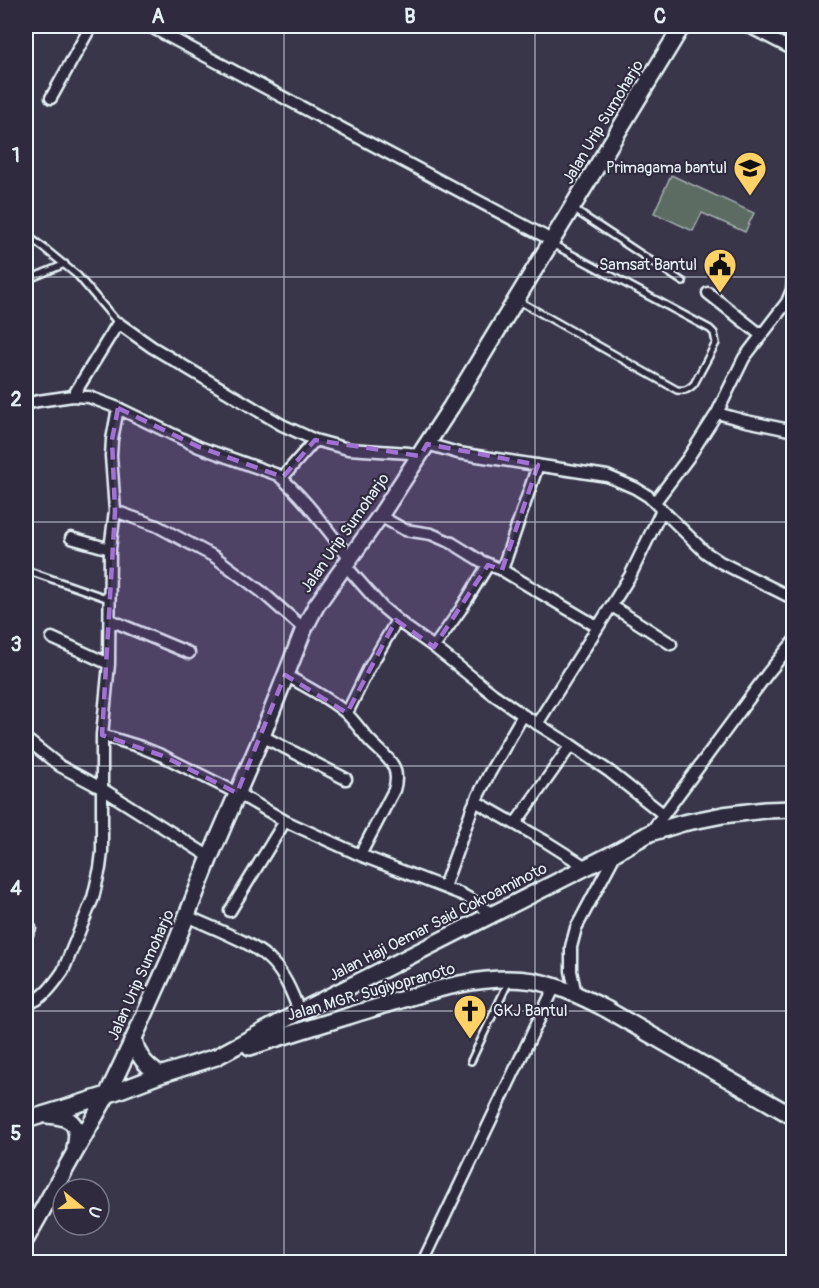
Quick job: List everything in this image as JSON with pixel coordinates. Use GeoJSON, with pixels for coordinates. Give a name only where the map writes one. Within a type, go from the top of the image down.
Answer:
{"type":"FeatureCollection","features":[{"type":"Feature","properties":{"kind":"main road","name":"Jalan Urip Sumoharjo"},"geometry":{"type":"LineString","coordinates":[[26,1239],[107,1095],[134,1038],[262,736],[304,629],[324,594],[380,516],[423,450],[682,26]]}},
{"type":"Feature","properties":{"kind":"main road","name":"Jalan Haji Oemar Said Cokroaminoto"},"geometry":{"type":"LineString","coordinates":[[26,1120],[216,1057],[650,833],[683,823],[723,815],[794,809]]}},
{"type":"Feature","properties":{"kind":"main road","name":"Jalan MGR. Sugiyopranoto"},"geometry":{"type":"LineString","coordinates":[[216,1057],[412,996],[475,981],[510,979],[533,981],[576,994],[606,1009],[794,1117]]}},
{"type":"Feature","properties":{"kind":"main road"},"geometry":{"type":"LineString","coordinates":[[134,1038],[142,1060],[160,1075]]}},
{"type":"Feature","properties":{"kind":"main road"},"geometry":{"type":"LineString","coordinates":[[45,1114],[61,1116],[72,1123],[78,1137],[75,1151]]}},
{"type":"Feature","properties":{"kind":"street"},"geometry":{"type":"LineString","coordinates":[[51,98],[91,26]]}},
{"type":"Feature","properties":{"kind":"street"},"geometry":{"type":"LineString","coordinates":[[148,26],[550,241]]}},
{"type":"Feature","properties":{"kind":"street"},"geometry":{"type":"LineString","coordinates":[[747,26],[794,50]]}},
{"type":"Feature","properties":{"kind":"street"},"geometry":{"type":"LineString","coordinates":[[537,724],[630,576],[658,506],[717,413],[738,369],[789,298],[794,269]]}},
{"type":"Feature","properties":{"kind":"street"},"geometry":{"type":"LineString","coordinates":[[708,293],[761,335]]}},
{"type":"Feature","properties":{"kind":"street"},"geometry":{"type":"LineString","coordinates":[[73,396],[117,322],[162,353],[282,424],[315,440],[348,449],[458,453],[607,476],[648,496],[705,552],[738,572],[794,599]]}},
{"type":"Feature","properties":{"kind":"street"},"geometry":{"type":"LineString","coordinates":[[26,404],[73,396],[89,397],[118,408],[199,447],[278,475],[311,510],[382,607],[493,694],[610,772],[663,814]]}},
{"type":"Feature","properties":{"kind":"street"},"geometry":{"type":"LineString","coordinates":[[26,1004],[43,995],[63,971],[93,898],[100,868],[103,834],[102,735],[109,664],[110,549],[114,511],[111,456],[118,408]]}},
{"type":"Feature","properties":{"kind":"street"},"geometry":{"type":"LineString","coordinates":[[717,413],[794,431]]}},
{"type":"Feature","properties":{"kind":"street"},"geometry":{"type":"LineString","coordinates":[[282,478],[315,440]]}},
{"type":"Feature","properties":{"kind":"street"},"geometry":{"type":"LineString","coordinates":[[502,570],[538,465]]}},
{"type":"Feature","properties":{"kind":"street"},"geometry":{"type":"LineString","coordinates":[[114,511],[157,526],[215,557],[262,592],[304,629]]}},
{"type":"Feature","properties":{"kind":"street"},"geometry":{"type":"LineString","coordinates":[[380,516],[405,530],[431,534],[452,543],[598,627]]}},
{"type":"Feature","properties":{"kind":"street"},"geometry":{"type":"LineString","coordinates":[[71,538],[110,549]]}},
{"type":"Feature","properties":{"kind":"street"},"geometry":{"type":"LineString","coordinates":[[434,647],[488,565]]}},
{"type":"Feature","properties":{"kind":"street"},"geometry":{"type":"LineString","coordinates":[[612,606],[671,644]]}},
{"type":"Feature","properties":{"kind":"street"},"geometry":{"type":"LineString","coordinates":[[110,620],[189,653]]}},
{"type":"Feature","properties":{"kind":"street"},"geometry":{"type":"LineString","coordinates":[[346,713],[397,620]]}},
{"type":"Feature","properties":{"kind":"street"},"geometry":{"type":"LineString","coordinates":[[52,638],[109,664]]}},
{"type":"Feature","properties":{"kind":"street"},"geometry":{"type":"LineString","coordinates":[[650,833],[794,641]]}},
{"type":"Feature","properties":{"kind":"street"},"geometry":{"type":"LineString","coordinates":[[285,675],[313,690],[346,713],[386,756],[397,774],[394,790],[360,855]]}},
{"type":"Feature","properties":{"kind":"street"},"geometry":{"type":"LineString","coordinates":[[444,887],[476,801],[523,715]]}},
{"type":"Feature","properties":{"kind":"street"},"geometry":{"type":"LineString","coordinates":[[102,735],[163,756],[285,820],[360,855],[444,887],[470,899],[492,914]]}},
{"type":"Feature","properties":{"kind":"street"},"geometry":{"type":"LineString","coordinates":[[262,736],[346,779]]}},
{"type":"Feature","properties":{"kind":"street"},"geometry":{"type":"LineString","coordinates":[[26,739],[60,766],[101,788],[210,857]]}},
{"type":"Feature","properties":{"kind":"street"},"geometry":{"type":"LineString","coordinates":[[515,824],[571,745]]}},
{"type":"Feature","properties":{"kind":"street"},"geometry":{"type":"LineString","coordinates":[[476,801],[586,867]]}},
{"type":"Feature","properties":{"kind":"street"},"geometry":{"type":"LineString","coordinates":[[230,911],[285,820]]}},
{"type":"Feature","properties":{"kind":"street"},"geometry":{"type":"LineString","coordinates":[[576,994],[571,971],[571,947],[576,928],[616,852]]}},
{"type":"Feature","properties":{"kind":"street"},"geometry":{"type":"LineString","coordinates":[[187,916],[264,954],[285,979],[300,1012]]}},
{"type":"Feature","properties":{"kind":"street"},"geometry":{"type":"LineString","coordinates":[[423,1263],[555,986]]}},
{"type":"Feature","properties":{"kind":"lane"},"geometry":{"type":"LineString","coordinates":[[571,208],[683,282]]}},
{"type":"Feature","properties":{"kind":"lane"},"geometry":{"type":"LineString","coordinates":[[26,236],[78,276],[117,322]]}},
{"type":"Feature","properties":{"kind":"lane"},"geometry":{"type":"LineString","coordinates":[[516,299],[677,390],[689,389],[694,384],[716,343],[714,333],[710,329],[550,241]]}},
{"type":"Feature","properties":{"kind":"lane"},"geometry":{"type":"LineString","coordinates":[[34,277],[65,264]]}},
{"type":"Feature","properties":{"kind":"lane"},"geometry":{"type":"LineString","coordinates":[[26,570],[110,600]]}},
{"type":"Feature","properties":{"kind":"lane"},"geometry":{"type":"LineString","coordinates":[[471,1061],[510,979]]}},
{"type":"Feature","properties":{"kind":"highlighted area"},"geometry":{"type":"Polygon","coordinates":[[[118,408],[199,447],[283,477],[315,440],[420,456],[427,444],[538,465],[502,570],[488,565],[434,647],[396,620],[347,713],[285,675],[237,793],[163,756],[102,735],[115,511],[112,440],[118,408]]]}},
{"type":"Feature","properties":{"kind":"green space"},"geometry":{"type":"Polygon","coordinates":[[[671,175],[754,213],[745,232],[702,213],[693,231],[654,213],[671,175]]]}},
{"type":"Feature","properties":{"kind":"place","name":"Primagama bantul"},"geometry":{"type":"Point","coordinates":[750,197]}},
{"type":"Feature","properties":{"kind":"place","name":"Samsat Bantul"},"geometry":{"type":"Point","coordinates":[720,294]}},
{"type":"Feature","properties":{"kind":"place","name":"GKJ Bantul"},"geometry":{"type":"Point","coordinates":[470,1040]}}]}
